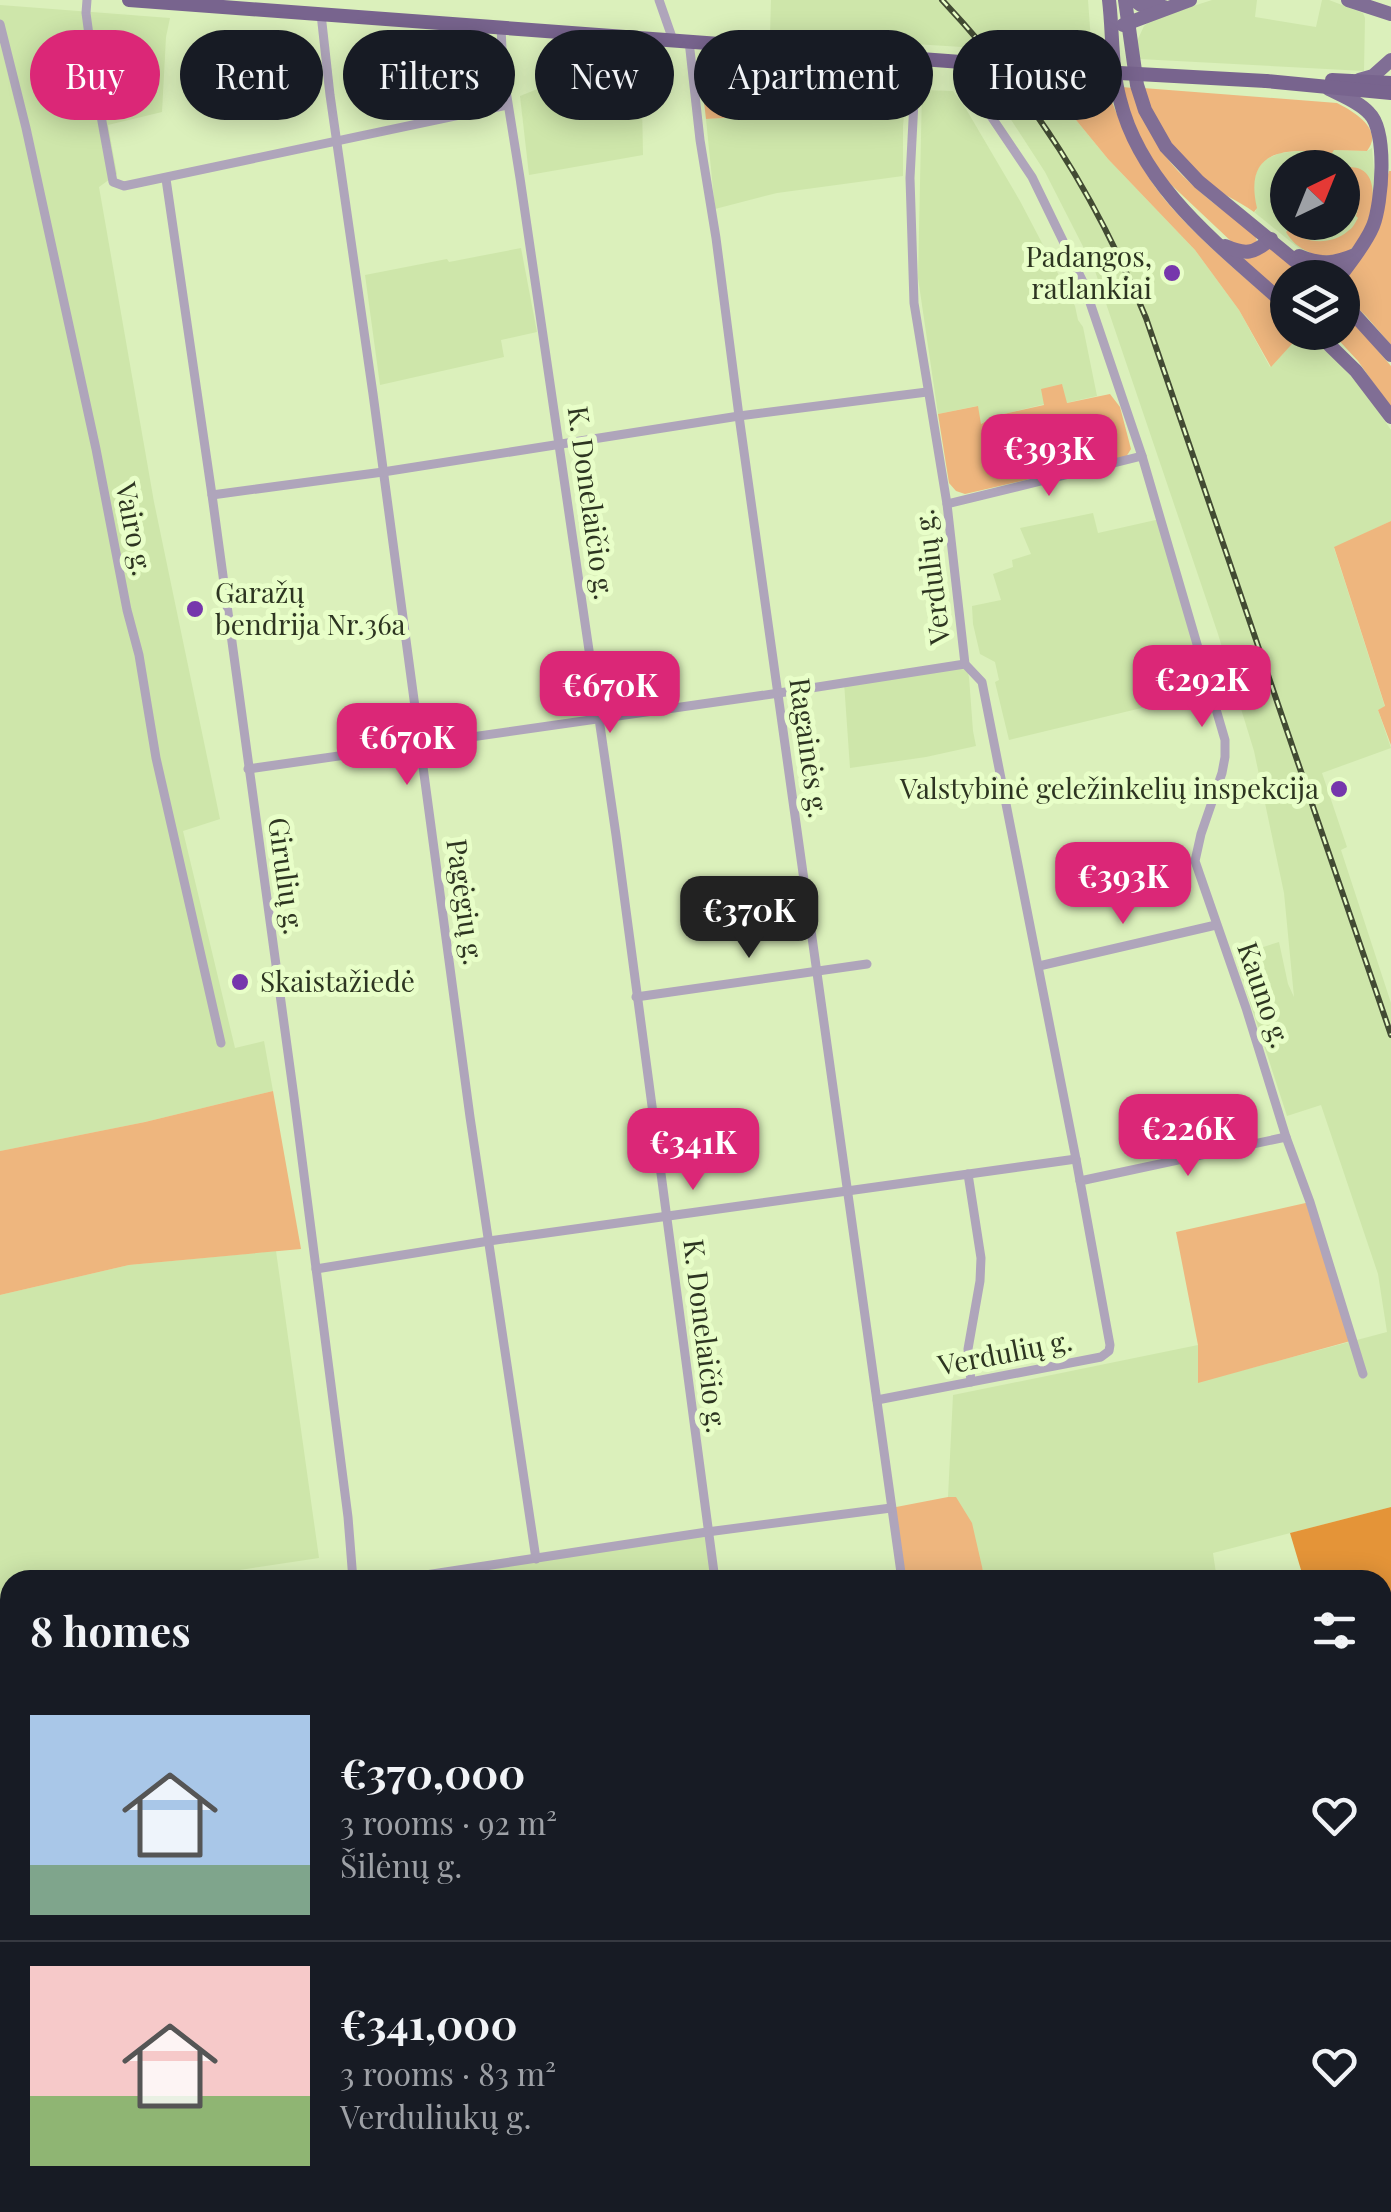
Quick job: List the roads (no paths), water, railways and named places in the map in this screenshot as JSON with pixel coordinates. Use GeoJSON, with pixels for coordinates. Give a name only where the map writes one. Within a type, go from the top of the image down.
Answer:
{"type":"FeatureCollection","features":[{"type":"Feature","properties":{"kind":"highway"},"geometry":{"type":"LineString","coordinates":[[129,0],[256,5],[321,14],[1391,93]]}},
{"type":"Feature","properties":{"kind":"highway"},"geometry":{"type":"LineString","coordinates":[[1266,82],[1391,83]]}},
{"type":"Feature","properties":{"kind":"main road"},"geometry":{"type":"LineString","coordinates":[[1109,0],[1117,88],[1131,134],[1153,174],[1270,290]]}},
{"type":"Feature","properties":{"kind":"main road"},"geometry":{"type":"LineString","coordinates":[[1126,0],[1138,85],[1156,131],[1178,162],[1199,182],[1270,239],[1260,248],[1246,252],[1220,244]]}},
{"type":"Feature","properties":{"kind":"main road"},"geometry":{"type":"LineString","coordinates":[[1134,0],[1141,6],[1170,7]]}},
{"type":"Feature","properties":{"kind":"main road"},"geometry":{"type":"LineString","coordinates":[[1112,27],[1190,0]]}},
{"type":"Feature","properties":{"kind":"main road"},"geometry":{"type":"LineString","coordinates":[[1348,0],[1391,14]]}},
{"type":"Feature","properties":{"kind":"main road"},"geometry":{"type":"LineString","coordinates":[[1356,81],[1380,72],[1391,60]]}},
{"type":"Feature","properties":{"kind":"main road"},"geometry":{"type":"LineString","coordinates":[[1329,89],[1360,106],[1375,120],[1386,163],[1377,211],[1369,234],[1352,260]]}},
{"type":"Feature","properties":{"kind":"main road"},"geometry":{"type":"LineString","coordinates":[[1271,240],[1296,260]]}},
{"type":"Feature","properties":{"kind":"main road"},"geometry":{"type":"LineString","coordinates":[[1284,249],[1318,263],[1338,262],[1356,255]]}},
{"type":"Feature","properties":{"kind":"main road"},"geometry":{"type":"LineString","coordinates":[[1360,321],[1391,355]]}},
{"type":"Feature","properties":{"kind":"main road"},"geometry":{"type":"LineString","coordinates":[[1335,350],[1391,417]]}},
{"type":"Feature","properties":{"kind":"street"},"geometry":{"type":"LineString","coordinates":[[87,0],[96,94],[113,182],[124,186],[431,120]]}},
{"type":"Feature","properties":{"kind":"street","name":"Ragainės g."},"geometry":{"type":"LineString","coordinates":[[659,0],[681,40],[716,238],[900,1570]]}},
{"type":"Feature","properties":{"kind":"street","name":"Pagėgių g."},"geometry":{"type":"LineString","coordinates":[[321,14],[470,1118],[536,1558]]}},
{"type":"Feature","properties":{"kind":"street","name":"Vairo g."},"geometry":{"type":"LineString","coordinates":[[0,24],[96,449],[156,758],[221,1043]]}},
{"type":"Feature","properties":{"kind":"street","name":"K. Donelaičio g."},"geometry":{"type":"LineString","coordinates":[[510,120],[599,718],[713,1570]]}},
{"type":"Feature","properties":{"kind":"street","name":"Verdulių g."},"geometry":{"type":"LineString","coordinates":[[877,1400],[1101,1357],[1110,1345],[982,682],[966,664],[947,504],[914,303],[910,178],[913,120]]}},
{"type":"Feature","properties":{"kind":"street","name":"Kauno g."},"geometry":{"type":"LineString","coordinates":[[994,120],[1032,177],[1068,249],[1142,456],[1225,740],[1222,773],[1200,834],[1196,861],[1363,1374]]}},
{"type":"Feature","properties":{"kind":"street","name":"Girulių g."},"geometry":{"type":"LineString","coordinates":[[166,179],[316,1269],[352,1570]]}},
{"type":"Feature","properties":{"kind":"street"},"geometry":{"type":"LineString","coordinates":[[212,495],[739,416],[927,392]]}},
{"type":"Feature","properties":{"kind":"street"},"geometry":{"type":"LineString","coordinates":[[947,504],[1142,456]]}},
{"type":"Feature","properties":{"kind":"street"},"geometry":{"type":"LineString","coordinates":[[248,768],[966,664]]}},
{"type":"Feature","properties":{"kind":"street"},"geometry":{"type":"LineString","coordinates":[[1039,966],[1216,925]]}},
{"type":"Feature","properties":{"kind":"street"},"geometry":{"type":"LineString","coordinates":[[636,997],[866,964]]}},
{"type":"Feature","properties":{"kind":"street"},"geometry":{"type":"LineString","coordinates":[[1080,1181],[1286,1138]]}},
{"type":"Feature","properties":{"kind":"street"},"geometry":{"type":"LineString","coordinates":[[316,1269],[490,1240],[1076,1159]]}},
{"type":"Feature","properties":{"kind":"street"},"geometry":{"type":"LineString","coordinates":[[968,1174],[981,1258],[968,1350],[971,1382]]}},
{"type":"Feature","properties":{"kind":"street"},"geometry":{"type":"LineString","coordinates":[[458,1570],[891,1508]]}},
{"type":"Feature","properties":{"kind":"railway"},"geometry":{"type":"LineString","coordinates":[[942,0],[1006,74],[1059,149],[1106,230],[1146,318],[1391,1035]]}},
{"type":"Feature","properties":{"kind":"place","name":"Padangos, ratlankiai"},"geometry":{"type":"Point","coordinates":[1172,273]}},
{"type":"Feature","properties":{"kind":"place","name":"Garažų bendrija Nr.36a"},"geometry":{"type":"Point","coordinates":[195,609]}},
{"type":"Feature","properties":{"kind":"place","name":"Valstybinė geležinkelių inspekcija"},"geometry":{"type":"Point","coordinates":[1339,789]}},
{"type":"Feature","properties":{"kind":"place","name":"Skaistažiedė"},"geometry":{"type":"Point","coordinates":[240,982]}}]}
